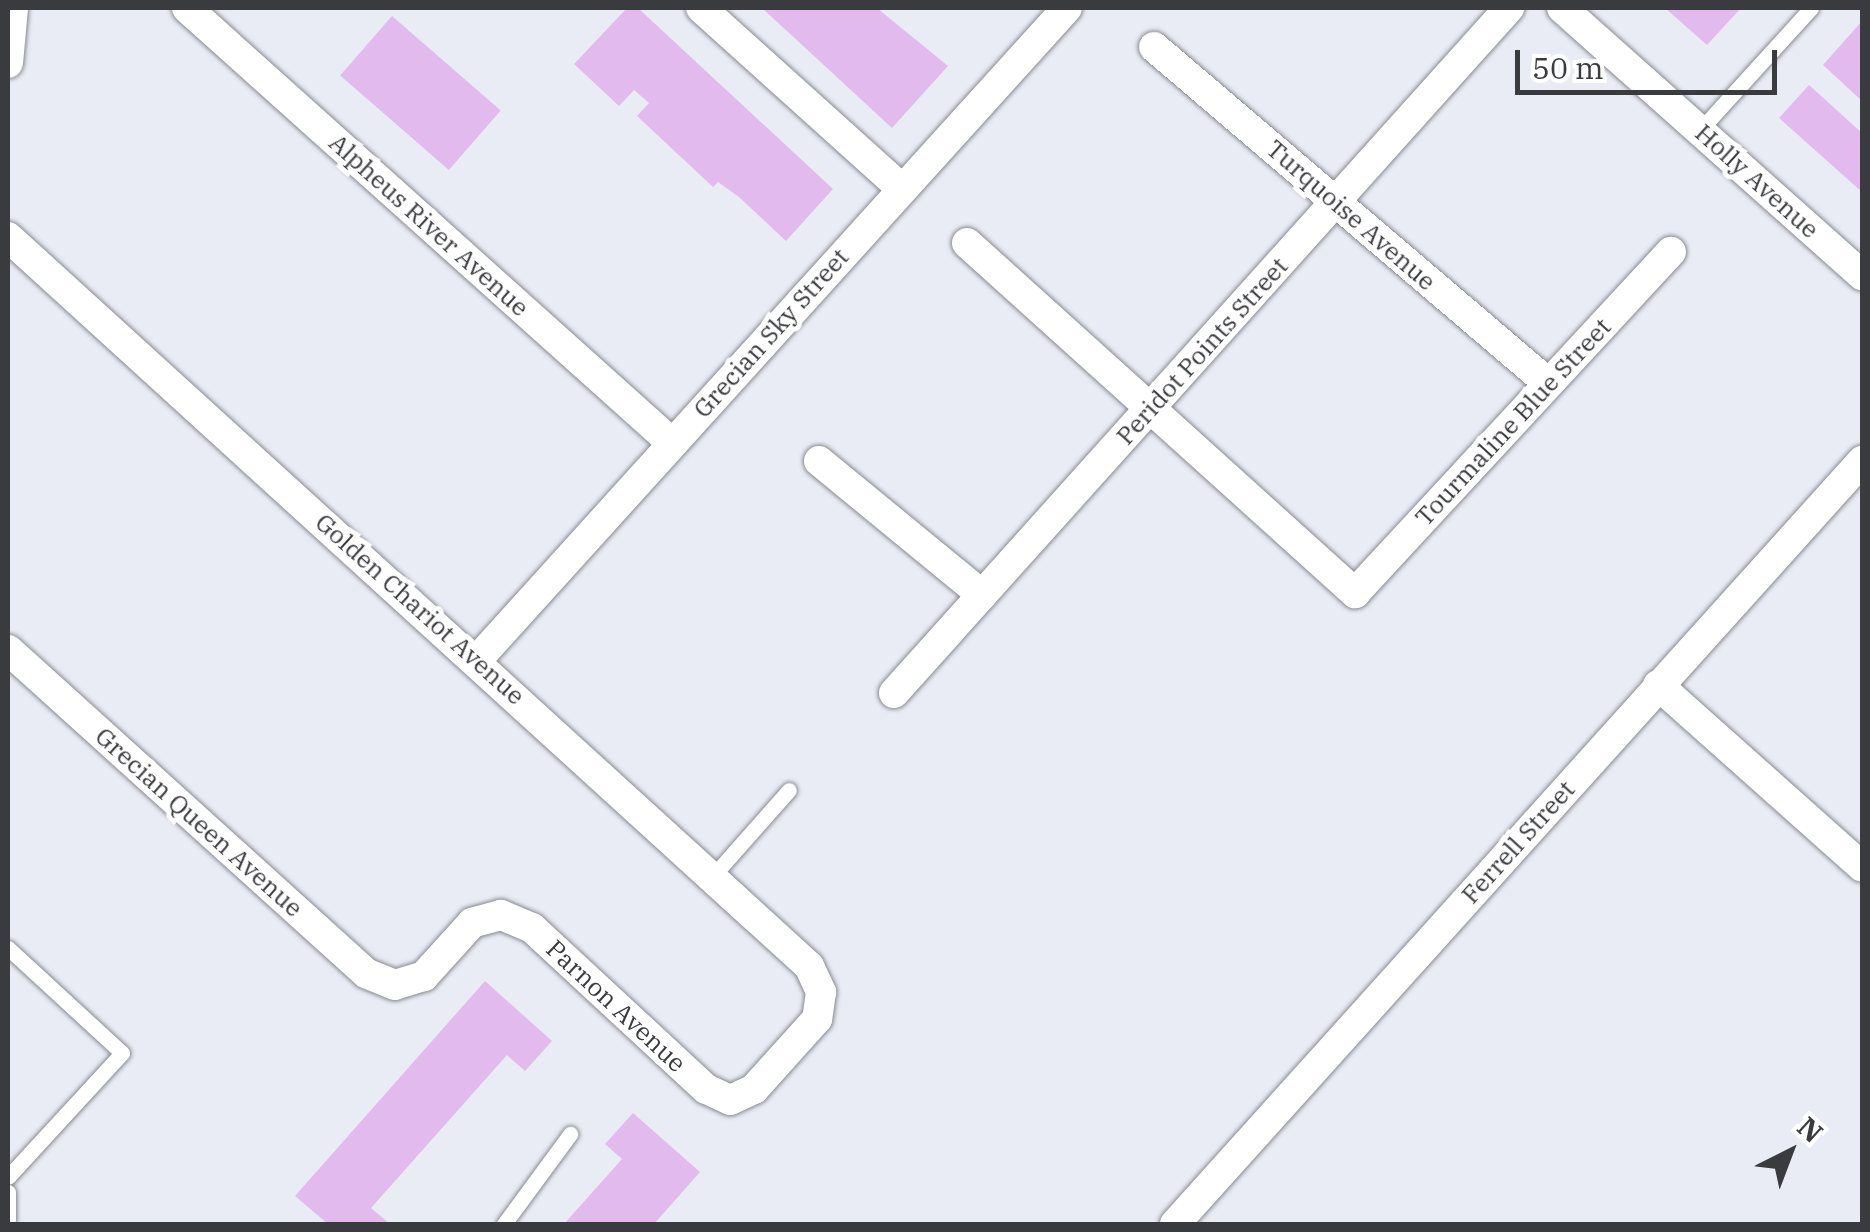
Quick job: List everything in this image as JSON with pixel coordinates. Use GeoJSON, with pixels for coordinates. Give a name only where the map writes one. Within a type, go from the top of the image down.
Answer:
{"type":"FeatureCollection","features":[{"type":"Feature","properties":{"kind":"street"},"geometry":{"type":"LineString","coordinates":[[8,63],[13,8]]}},
{"type":"Feature","properties":{"kind":"street","name":"Alpheus River Avenue"},"geometry":{"type":"LineString","coordinates":[[187,8],[672,443]]}},
{"type":"Feature","properties":{"kind":"street"},"geometry":{"type":"LineString","coordinates":[[701,8],[902,189]]}},
{"type":"Feature","properties":{"kind":"street","name":"Grecian Sky Street"},"geometry":{"type":"LineString","coordinates":[[477,660],[1067,8]]}},
{"type":"Feature","properties":{"kind":"street","name":"Peridot Points Street"},"geometry":{"type":"LineString","coordinates":[[894,694],[1510,8]]}},
{"type":"Feature","properties":{"kind":"street","name":"Holly Avenue"},"geometry":{"type":"LineString","coordinates":[[1562,8],[1862,275]]}},
{"type":"Feature","properties":{"kind":"street","name":"Turquoise Avenue"},"geometry":{"type":"LineString","coordinates":[[1154,46],[1548,384]]}},
{"type":"Feature","properties":{"kind":"street","name":"Golden Chariot Avenue"},"geometry":{"type":"LineString","coordinates":[[8,237],[809,966],[821,992],[818,1020],[754,1089],[730,1100]]}},
{"type":"Feature","properties":{"kind":"street"},"geometry":{"type":"LineString","coordinates":[[967,243],[1150,408]]}},
{"type":"Feature","properties":{"kind":"street","name":"Tourmaline Blue Street"},"geometry":{"type":"LineString","coordinates":[[1150,408],[1354,592],[1671,252]]}},
{"type":"Feature","properties":{"kind":"street"},"geometry":{"type":"LineString","coordinates":[[819,461],[982,595]]}},
{"type":"Feature","properties":{"kind":"street","name":"Ferrell Street"},"geometry":{"type":"LineString","coordinates":[[1176,1224],[1658,684],[1862,462]]}},
{"type":"Feature","properties":{"kind":"street","name":"Grecian Queen Avenue"},"geometry":{"type":"LineString","coordinates":[[8,650],[366,972],[396,985],[424,976],[472,922],[501,914]]}},
{"type":"Feature","properties":{"kind":"street"},"geometry":{"type":"LineString","coordinates":[[1658,684],[1862,866]]}},
{"type":"Feature","properties":{"kind":"street","name":"Parnon Avenue"},"geometry":{"type":"LineString","coordinates":[[501,914],[532,928],[706,1089],[730,1100]]}},
{"type":"Feature","properties":{"kind":"lane"},"geometry":{"type":"LineString","coordinates":[[1700,130],[1811,8]]}},
{"type":"Feature","properties":{"kind":"lane"},"geometry":{"type":"LineString","coordinates":[[712,876],[790,790]]}},
{"type":"Feature","properties":{"kind":"lane"},"geometry":{"type":"LineString","coordinates":[[8,948],[122,1052],[8,1178]]}},
{"type":"Feature","properties":{"kind":"lane"},"geometry":{"type":"LineString","coordinates":[[504,1224],[570,1134]]}},
{"type":"Feature","properties":{"kind":"lane"},"geometry":{"type":"LineString","coordinates":[[8,1192],[8,1220]]}},
{"type":"Feature","properties":{"kind":"building"},"geometry":{"type":"Polygon","coordinates":[[[627,8],[638,8],[833,189],[786,241],[739,197],[718,182],[713,187],[637,116],[649,103],[634,90],[619,106],[574,64],[627,8]]]}},
{"type":"Feature","properties":{"kind":"building"},"geometry":{"type":"Polygon","coordinates":[[[762,8],[877,8],[948,66],[892,128],[762,8]]]}},
{"type":"Feature","properties":{"kind":"building"},"geometry":{"type":"Polygon","coordinates":[[[1665,8],[1741,8],[1707,45],[1665,8]]]}},
{"type":"Feature","properties":{"kind":"building"},"geometry":{"type":"Polygon","coordinates":[[[392,16],[501,110],[449,170],[340,76],[392,16]]]}},
{"type":"Feature","properties":{"kind":"building"},"geometry":{"type":"Polygon","coordinates":[[[1862,21],[1862,101],[1823,65],[1862,21]]]}},
{"type":"Feature","properties":{"kind":"building"},"geometry":{"type":"Polygon","coordinates":[[[1809,85],[1862,133],[1862,192],[1779,118],[1809,85]]]}},
{"type":"Feature","properties":{"kind":"building"},"geometry":{"type":"Polygon","coordinates":[[[485,981],[552,1041],[525,1071],[507,1055],[371,1208],[390,1224],[328,1224],[295,1196],[485,981]]]}},
{"type":"Feature","properties":{"kind":"building"},"geometry":{"type":"Polygon","coordinates":[[[633,1113],[700,1172],[654,1224],[564,1224],[622,1159],[605,1144],[633,1113]]]}}]}
